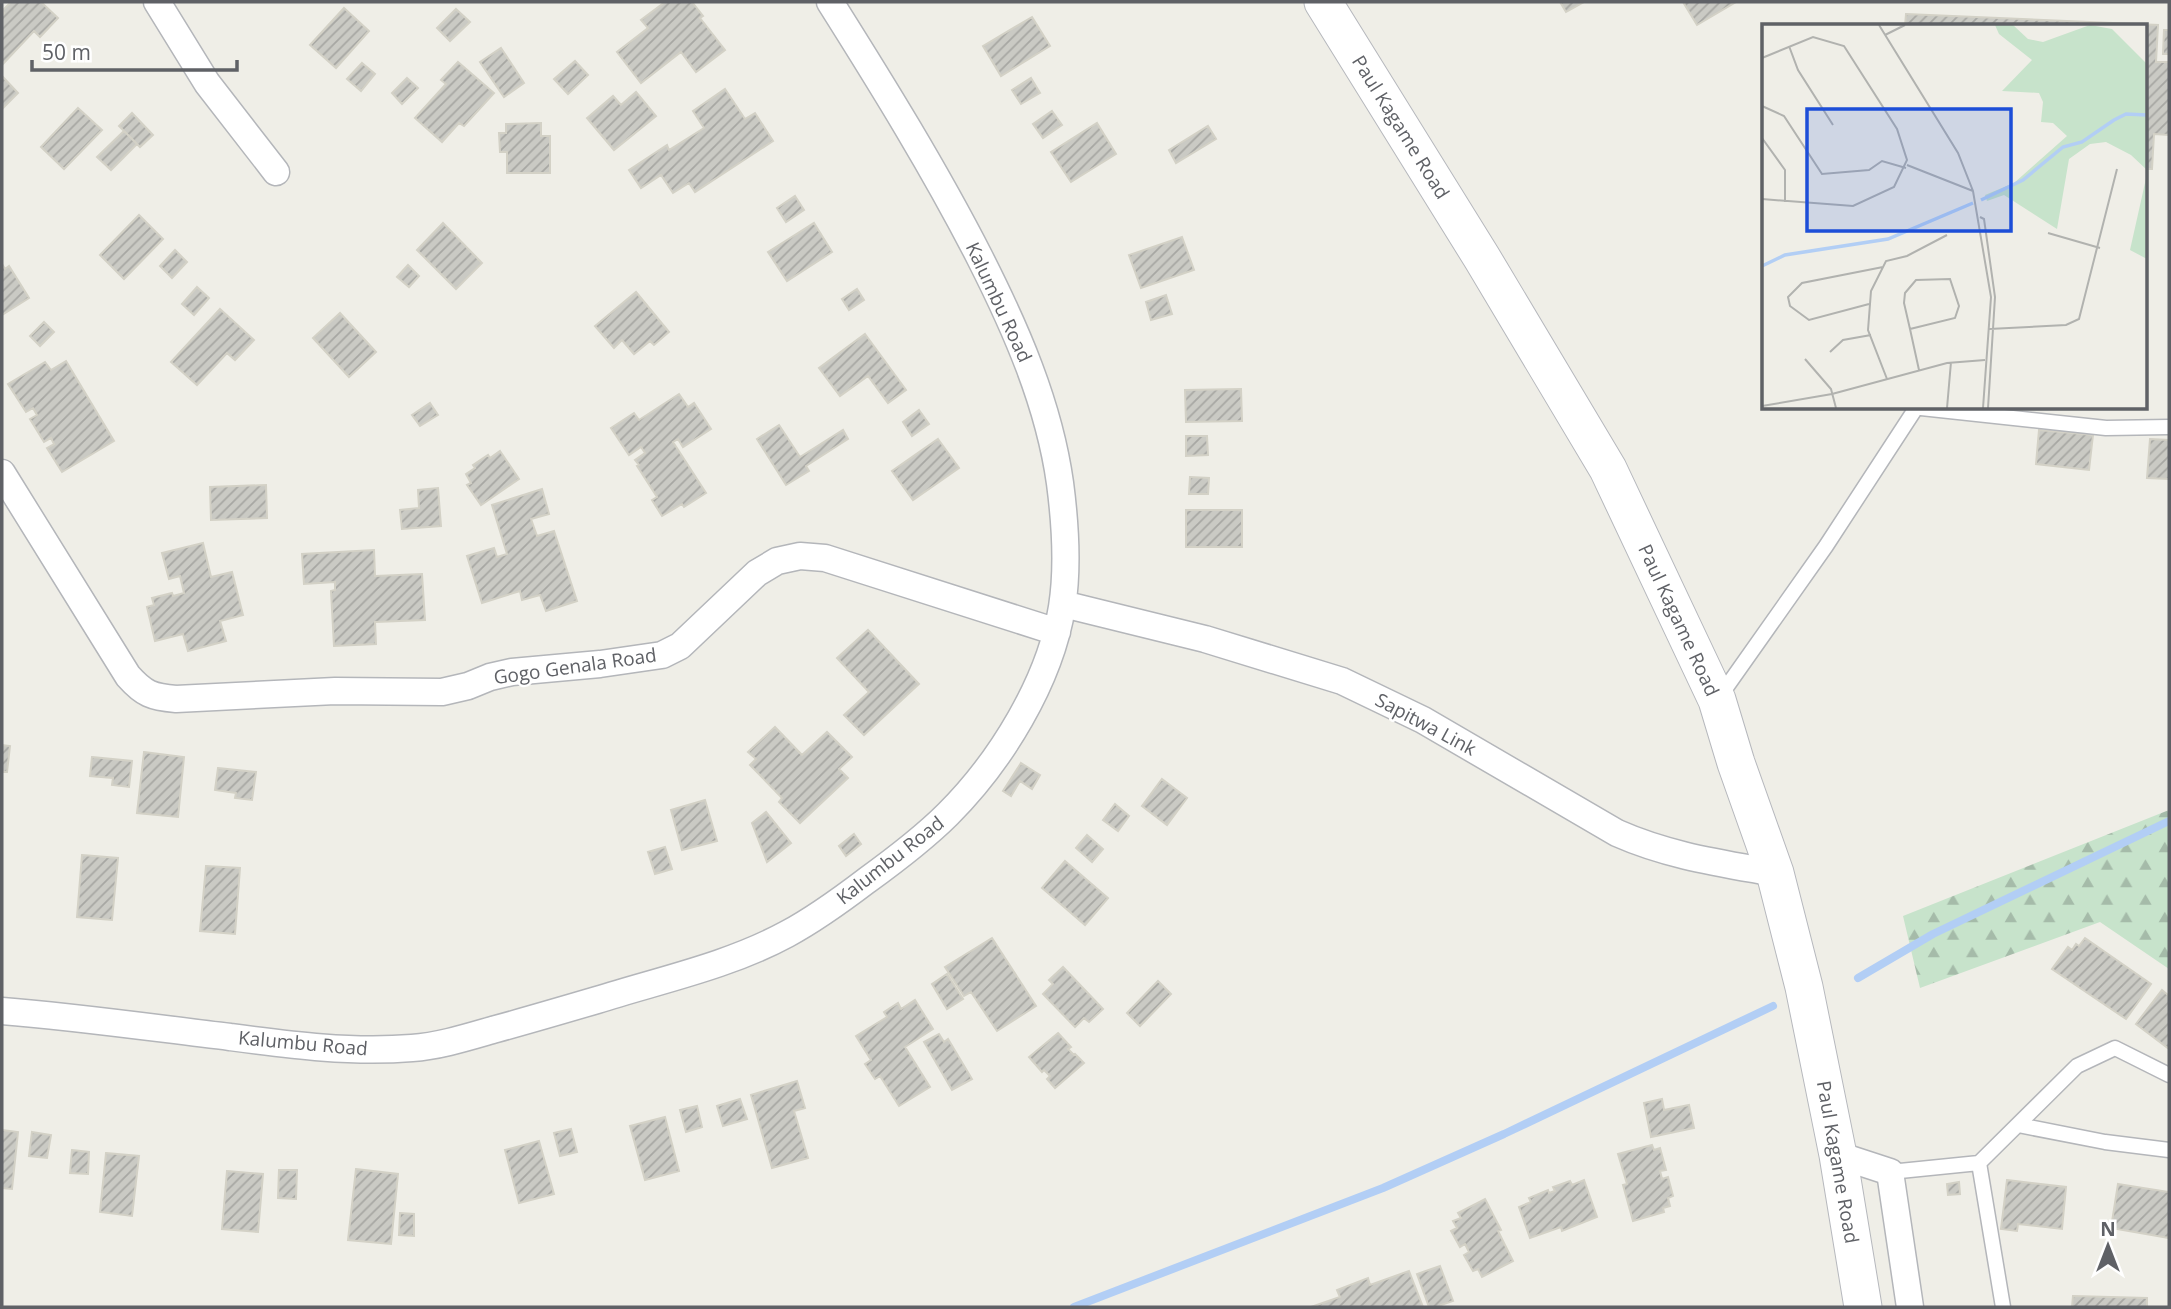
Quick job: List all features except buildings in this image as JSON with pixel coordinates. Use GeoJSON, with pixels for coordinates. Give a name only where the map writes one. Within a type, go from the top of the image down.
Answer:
{"type":"FeatureCollection","features":[{"type":"Feature","properties":{"kind":"street"},"geometry":{"type":"LineString","coordinates":[[157,2],[206,83],[276,172]]}},
{"type":"Feature","properties":{"kind":"street","name":"Kalumbu Road"},"geometry":{"type":"LineString","coordinates":[[2,1010],[322,1049],[407,1049],[433,1046],[731,959],[786,935],[833,905],[903,853],[946,816],[984,773],[1009,737],[1043,673],[1057,632],[1063,604],[1065,551],[1060,481],[1045,416],[1004,307],[959,217],[904,121],[830,2]]}},
{"type":"Feature","properties":{"kind":"street","name":"Paul Kagame Road"},"geometry":{"type":"LineString","coordinates":[[1323,2],[1482,258],[1608,469],[1717,700],[1735,763],[1775,873],[1804,987],[1838,1154],[1863,1307]]}},
{"type":"Feature","properties":{"kind":"street","name":"Gogo Genala Road"},"geometry":{"type":"LineString","coordinates":[[2,473],[128,676],[139,688],[154,697],[176,699],[335,691],[442,692],[512,671],[600,664],[662,655],[680,646],[757,573],[777,561],[800,556],[825,558],[1057,632]]}},
{"type":"Feature","properties":{"kind":"street","name":"Sapitwa Link"},"geometry":{"type":"LineString","coordinates":[[1063,604],[1205,639],[1342,681],[1423,720],[1617,833],[1644,845],[1677,855],[1775,873]]}},
{"type":"Feature","properties":{"kind":"street"},"geometry":{"type":"LineString","coordinates":[[1838,1154],[1890,1172],[1910,1307]]}},
{"type":"Feature","properties":{"kind":"lane"},"geometry":{"type":"LineString","coordinates":[[1717,700],[1826,545],[1915,410]]}},
{"type":"Feature","properties":{"kind":"lane"},"geometry":{"type":"LineString","coordinates":[[1940,410],[2106,428],[2169,427]]}},
{"type":"Feature","properties":{"kind":"lane"},"geometry":{"type":"LineString","coordinates":[[1890,1172],[1979,1163],[2077,1066],[2115,1048],[2169,1075]]}},
{"type":"Feature","properties":{"kind":"lane"},"geometry":{"type":"LineString","coordinates":[[2018,1125],[2105,1142],[2169,1150]]}},
{"type":"Feature","properties":{"kind":"lane"},"geometry":{"type":"LineString","coordinates":[[1979,1163],[2003,1307]]}},
{"type":"Feature","properties":{"kind":"green space"},"geometry":{"type":"Polygon","coordinates":[[[2169,810],[2169,969],[2100,922],[1920,988],[1903,916],[2169,810]]]}},
{"type":"Feature","properties":{"kind":"waterway"},"geometry":{"type":"LineString","coordinates":[[1858,978],[1933,934],[2169,821]]}},
{"type":"Feature","properties":{"kind":"waterway"},"geometry":{"type":"LineString","coordinates":[[1074,1307],[1383,1188],[1504,1134],[1773,1006]]}}]}
